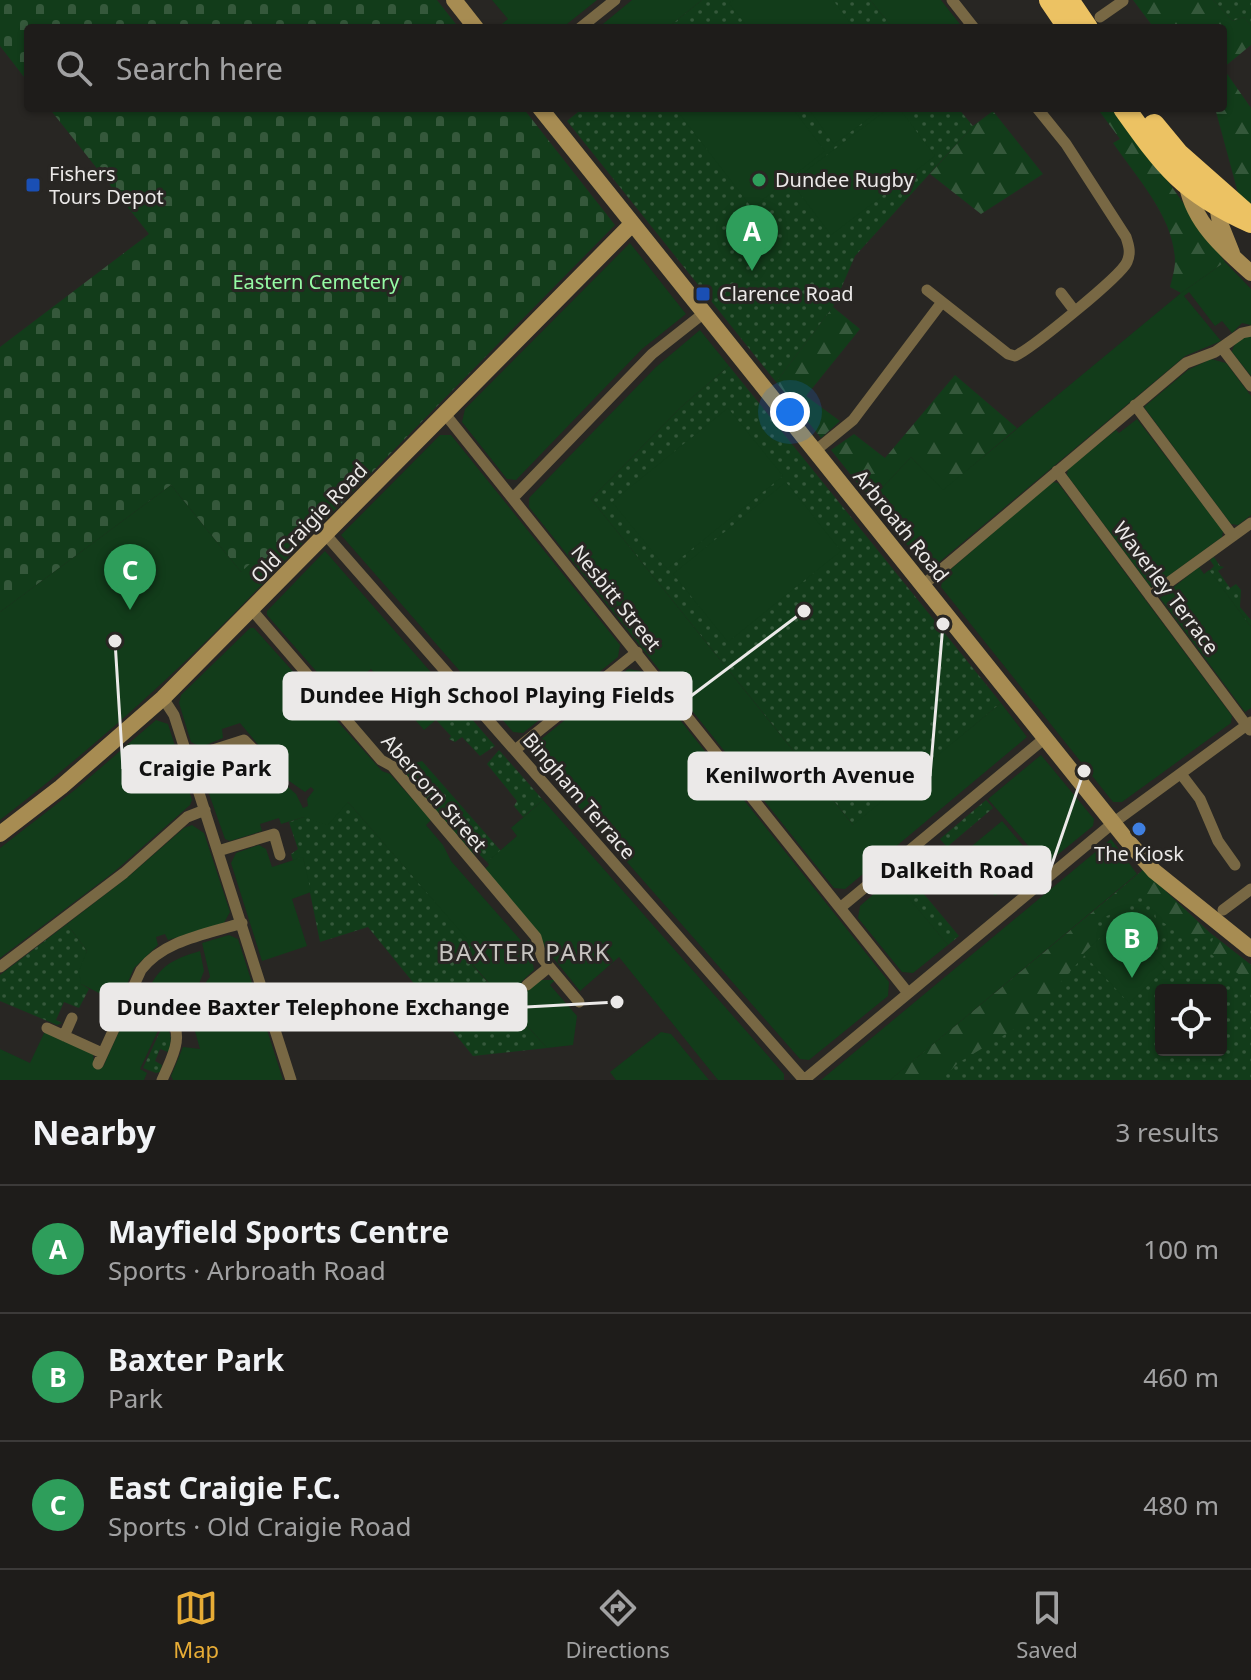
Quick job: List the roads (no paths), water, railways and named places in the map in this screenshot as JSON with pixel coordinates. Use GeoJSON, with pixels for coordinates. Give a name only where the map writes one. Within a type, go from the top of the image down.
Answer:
{"type":"FeatureCollection","features":[{"type":"Feature","properties":{"kind":"highway"},"geometry":{"type":"LineString","coordinates":[[1050,0],[1066,24]]}},
{"type":"Feature","properties":{"kind":"highway"},"geometry":{"type":"LineString","coordinates":[[1068,0],[1094,23]]}},
{"type":"Feature","properties":{"kind":"highway"},"geometry":{"type":"LineString","coordinates":[[1127,112],[1163,162],[1187,186],[1216,196]]}},
{"type":"Feature","properties":{"kind":"highway"},"geometry":{"type":"LineString","coordinates":[[1145,112],[1216,196],[1251,221]]}},
{"type":"Feature","properties":{"kind":"main road"},"geometry":{"type":"LineString","coordinates":[[454,0],[473,24]]}},
{"type":"Feature","properties":{"kind":"main road","name":"Arbroath Road"},"geometry":{"type":"LineString","coordinates":[[543,112],[1113,823],[1154,871],[1251,949]]}},
{"type":"Feature","properties":{"kind":"main road"},"geometry":{"type":"LineString","coordinates":[[1187,186],[1200,219],[1215,241],[1251,273]]}},
{"type":"Feature","properties":{"kind":"main road"},"geometry":{"type":"LineString","coordinates":[[1216,196],[1234,258]]}},
{"type":"Feature","properties":{"kind":"main road","name":"Old Craigie Road"},"geometry":{"type":"LineString","coordinates":[[0,834],[61,787],[163,698],[632,224]]}},
{"type":"Feature","properties":{"kind":"street"},"geometry":{"type":"LineString","coordinates":[[585,24],[615,0]]}},
{"type":"Feature","properties":{"kind":"street"},"geometry":{"type":"LineString","coordinates":[[952,0],[971,24]]}},
{"type":"Feature","properties":{"kind":"street"},"geometry":{"type":"LineString","coordinates":[[1094,23],[1123,0],[1131,12]]}},
{"type":"Feature","properties":{"kind":"street"},"geometry":{"type":"LineString","coordinates":[[927,290],[1008,354],[1015,356],[1126,265],[1129,247],[1066,144],[1040,112]]}},
{"type":"Feature","properties":{"kind":"street"},"geometry":{"type":"LineString","coordinates":[[1061,293],[1074,310]]}},
{"type":"Feature","properties":{"kind":"street"},"geometry":{"type":"LineString","coordinates":[[815,451],[853,420],[942,302]]}},
{"type":"Feature","properties":{"kind":"street"},"geometry":{"type":"LineString","coordinates":[[513,498],[652,354],[704,313]]}},
{"type":"Feature","properties":{"kind":"street"},"geometry":{"type":"LineString","coordinates":[[923,585],[1186,363],[1222,348],[1242,333],[1251,331]]}},
{"type":"Feature","properties":{"kind":"street"},"geometry":{"type":"LineString","coordinates":[[1222,348],[1251,386]]}},
{"type":"Feature","properties":{"kind":"street"},"geometry":{"type":"LineString","coordinates":[[1135,405],[1233,536]]}},
{"type":"Feature","properties":{"kind":"street","name":"Nesbitt Street"},"geometry":{"type":"LineString","coordinates":[[445,414],[908,993]]}},
{"type":"Feature","properties":{"kind":"street","name":"Waverley Terrace"},"geometry":{"type":"LineString","coordinates":[[1057,471],[1250,726]]}},
{"type":"Feature","properties":{"kind":"street"},"geometry":{"type":"LineString","coordinates":[[1150,596],[1251,523]]}},
{"type":"Feature","properties":{"kind":"street","name":"Bingham Terrace"},"geometry":{"type":"LineString","coordinates":[[326,535],[804,1080]]}},
{"type":"Feature","properties":{"kind":"street","name":"Abercorn Street"},"geometry":{"type":"LineString","coordinates":[[252,610],[381,760],[392,766],[452,835],[464,855],[536,937],[542,958],[579,1002]]}},
{"type":"Feature","properties":{"kind":"street"},"geometry":{"type":"LineString","coordinates":[[515,750],[637,652]]}},
{"type":"Feature","properties":{"kind":"street"},"geometry":{"type":"LineString","coordinates":[[163,698],[174,715],[291,1080]]}},
{"type":"Feature","properties":{"kind":"street"},"geometry":{"type":"LineString","coordinates":[[804,1080],[1113,823],[1250,726]]}},
{"type":"Feature","properties":{"kind":"street"},"geometry":{"type":"LineString","coordinates":[[840,908],[1045,738]]}},
{"type":"Feature","properties":{"kind":"street"},"geometry":{"type":"LineString","coordinates":[[188,758],[244,740],[261,757]]}},
{"type":"Feature","properties":{"kind":"street"},"geometry":{"type":"LineString","coordinates":[[1181,774],[1200,799],[1218,841],[1235,865]]}},
{"type":"Feature","properties":{"kind":"street"},"geometry":{"type":"LineString","coordinates":[[0,967],[124,873],[187,817],[205,810]]}},
{"type":"Feature","properties":{"kind":"street"},"geometry":{"type":"LineString","coordinates":[[218,851],[274,834],[280,855]]}},
{"type":"Feature","properties":{"kind":"street"},"geometry":{"type":"LineString","coordinates":[[1223,910],[1251,889]]}},
{"type":"Feature","properties":{"kind":"street"},"geometry":{"type":"LineString","coordinates":[[47,1028],[100,1058],[141,970],[157,953],[242,923]]}},
{"type":"Feature","properties":{"kind":"street"},"geometry":{"type":"LineString","coordinates":[[527,985],[549,967]]}},
{"type":"Feature","properties":{"kind":"street"},"geometry":{"type":"LineString","coordinates":[[128,998],[158,1011],[174,1026],[177,1048],[162,1080]]}},
{"type":"Feature","properties":{"kind":"street"},"geometry":{"type":"LineString","coordinates":[[64,1036],[72,1018]]}},
{"type":"Feature","properties":{"kind":"place","name":"Dundee Rugby"},"geometry":{"type":"Point","coordinates":[759,180]}},
{"type":"Feature","properties":{"kind":"place","name":"Fishers Tours Depot"},"geometry":{"type":"Point","coordinates":[33,185]}},
{"type":"Feature","properties":{"kind":"place","name":"Mayfield Sports Centre"},"geometry":{"type":"Point","coordinates":[752,271]}},
{"type":"Feature","properties":{"kind":"place","name":"Clarence Road"},"geometry":{"type":"Point","coordinates":[703,294]}},
{"type":"Feature","properties":{"kind":"place","name":"East Craigie F.C."},"geometry":{"type":"Point","coordinates":[130,610]}},
{"type":"Feature","properties":{"kind":"place","name":"Dundee High School Playing Fields"},"geometry":{"type":"Point","coordinates":[804,611]}},
{"type":"Feature","properties":{"kind":"place","name":"Kenilworth Avenue"},"geometry":{"type":"Point","coordinates":[943,624]}},
{"type":"Feature","properties":{"kind":"place","name":"Craigie Park"},"geometry":{"type":"Point","coordinates":[115,641]}},
{"type":"Feature","properties":{"kind":"place","name":"Dalkeith Road"},"geometry":{"type":"Point","coordinates":[1084,771]}},
{"type":"Feature","properties":{"kind":"place","name":"The Kiosk"},"geometry":{"type":"Point","coordinates":[1139,829]}},
{"type":"Feature","properties":{"kind":"place","name":"Baxter Park"},"geometry":{"type":"Point","coordinates":[1132,978]}},
{"type":"Feature","properties":{"kind":"place","name":"Dundee Baxter Telephone Exchange"},"geometry":{"type":"Point","coordinates":[617,1002]}},
{"type":"Feature","properties":{"kind":"district","name":"BAXTER PARK"},"geometry":{"type":"Point","coordinates":[525,953]}},
{"type":"Feature","properties":{"kind":"park label","name":"Eastern Cemetery"},"geometry":{"type":"Point","coordinates":[316,282]}}]}
